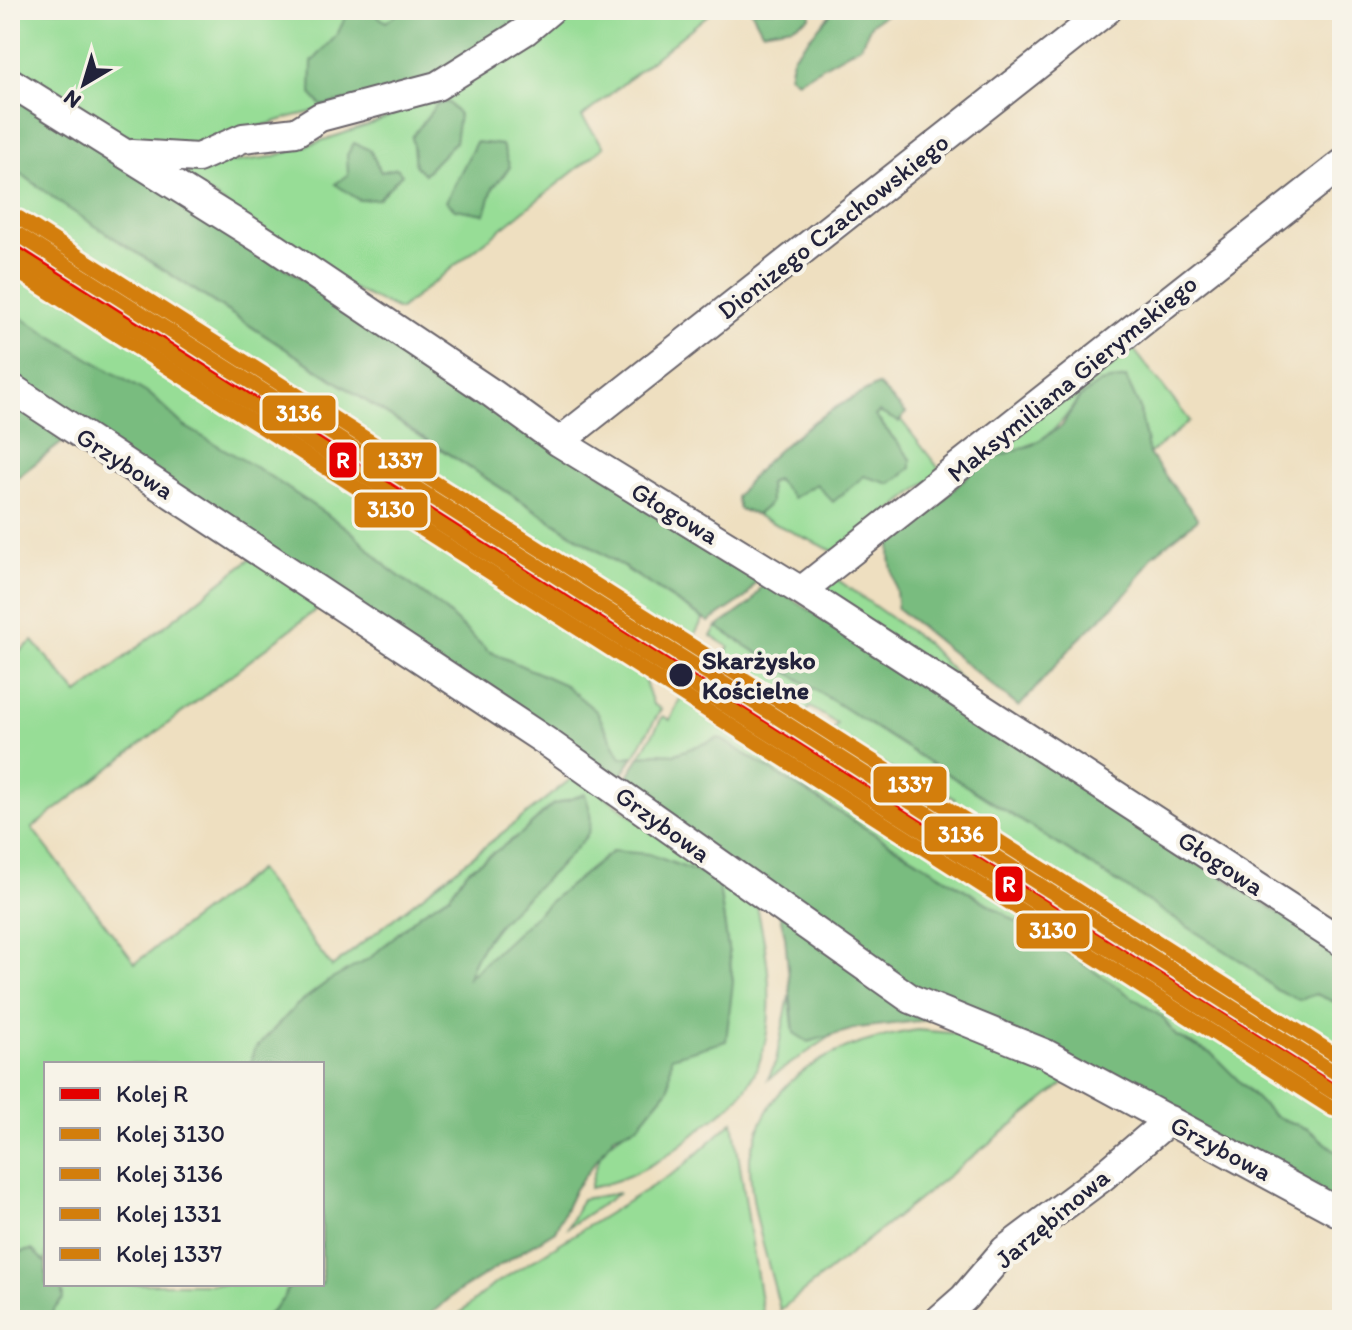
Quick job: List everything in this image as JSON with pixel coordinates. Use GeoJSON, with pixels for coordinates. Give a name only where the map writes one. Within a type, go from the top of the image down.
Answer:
{"type":"FeatureCollection","features":[{"type":"Feature","properties":{"kind":"street"},"geometry":{"type":"LineString","coordinates":[[129,156],[137,152],[198,158],[243,138],[296,132],[320,117],[437,86],[525,31],[550,10]]}},
{"type":"Feature","properties":{"kind":"street","name":"Dionizego Czachowskiego"},"geometry":{"type":"LineString","coordinates":[[559,442],[1107,10]]}},
{"type":"Feature","properties":{"kind":"street","name":"Głogowa"},"geometry":{"type":"LineString","coordinates":[[10,82],[274,247],[559,442],[801,591],[1342,942]]}},
{"type":"Feature","properties":{"kind":"street","name":"Maksymiliana Gierymskiego"},"geometry":{"type":"LineString","coordinates":[[801,591],[1342,164]]}},
{"type":"Feature","properties":{"kind":"street","name":"Grzybowa"},"geometry":{"type":"LineString","coordinates":[[10,387],[547,742],[911,999],[1046,1054],[1342,1214]]}},
{"type":"Feature","properties":{"kind":"street","name":"Jarzębinowa"},"geometry":{"type":"LineString","coordinates":[[939,1320],[964,1298],[1005,1250],[1101,1178],[1169,1120]]}},
{"type":"Feature","properties":{"kind":"green space"},"geometry":{"type":"Polygon","coordinates":[[[10,10],[537,10],[369,99],[290,117],[186,150],[123,135],[10,70],[10,10]]]}},
{"type":"Feature","properties":{"kind":"green space"},"geometry":{"type":"Polygon","coordinates":[[[369,10],[386,22],[403,10],[524,11],[506,35],[446,78],[322,106],[311,94],[312,62],[337,35],[345,18],[369,10]]]}},
{"type":"Feature","properties":{"kind":"green space"},"geometry":{"type":"Polygon","coordinates":[[[573,10],[714,10],[582,117],[604,147],[399,310],[349,287],[174,170],[272,157],[369,125],[453,89],[519,55],[573,10]]]}},
{"type":"Feature","properties":{"kind":"green space"},"geometry":{"type":"Polygon","coordinates":[[[751,10],[811,10],[810,17],[793,26],[762,31],[751,10]]]}},
{"type":"Feature","properties":{"kind":"green space"},"geometry":{"type":"Polygon","coordinates":[[[834,10],[893,10],[872,23],[861,45],[797,81],[789,75],[793,56],[834,10]]]}},
{"type":"Feature","properties":{"kind":"green space"},"geometry":{"type":"Polygon","coordinates":[[[10,88],[759,577],[746,597],[709,622],[63,205],[10,165],[10,88]]]}},
{"type":"Feature","properties":{"kind":"green space"},"geometry":{"type":"Polygon","coordinates":[[[448,102],[459,115],[455,142],[424,174],[415,165],[412,137],[437,104],[448,102]]]}},
{"type":"Feature","properties":{"kind":"green space"},"geometry":{"type":"Polygon","coordinates":[[[476,142],[502,145],[510,167],[493,188],[485,214],[455,209],[446,201],[476,142]]]}},
{"type":"Feature","properties":{"kind":"green space"},"geometry":{"type":"Polygon","coordinates":[[[354,143],[370,150],[381,172],[397,168],[402,174],[378,199],[359,200],[335,184],[348,175],[347,155],[354,143]]]}},
{"type":"Feature","properties":{"kind":"green space"},"geometry":{"type":"Polygon","coordinates":[[[10,165],[63,205],[703,619],[688,648],[10,217],[10,165]]]}},
{"type":"Feature","properties":{"kind":"green space"},"geometry":{"type":"Polygon","coordinates":[[[10,263],[163,360],[160,366],[426,535],[423,541],[448,556],[452,551],[539,607],[536,612],[561,628],[565,623],[643,676],[653,704],[661,709],[634,756],[621,758],[609,736],[565,685],[488,651],[441,607],[388,568],[351,531],[262,471],[184,426],[151,396],[10,311],[10,263]]]}},
{"type":"Feature","properties":{"kind":"green space"},"geometry":{"type":"Polygon","coordinates":[[[10,311],[152,396],[184,426],[262,471],[351,531],[388,568],[441,607],[488,651],[565,685],[597,712],[621,758],[634,756],[619,780],[77,431],[10,483],[10,311]]]}},
{"type":"Feature","properties":{"kind":"green space"},"geometry":{"type":"Polygon","coordinates":[[[1128,342],[1190,421],[1149,454],[1139,406],[1079,397],[1049,434],[1027,446],[982,461],[1128,342]]]}},
{"type":"Feature","properties":{"kind":"green space"},"geometry":{"type":"Polygon","coordinates":[[[1126,378],[1139,406],[1149,454],[1198,519],[1153,555],[1130,590],[1076,642],[1019,707],[897,608],[891,544],[922,521],[982,461],[1032,445],[1062,426],[1079,398],[1100,383],[1126,378]]]}},
{"type":"Feature","properties":{"kind":"green space"},"geometry":{"type":"Polygon","coordinates":[[[878,385],[906,413],[899,422],[879,412],[875,416],[911,459],[911,468],[890,484],[864,476],[833,502],[816,484],[793,498],[776,479],[769,483],[770,503],[756,515],[739,509],[736,497],[782,446],[838,406],[878,385]]]}},
{"type":"Feature","properties":{"kind":"green space"},"geometry":{"type":"Polygon","coordinates":[[[879,412],[901,420],[941,471],[837,553],[756,515],[770,503],[769,483],[781,480],[813,483],[843,480],[911,459],[875,416],[879,412]]]}},
{"type":"Feature","properties":{"kind":"green space"},"geometry":{"type":"Polygon","coordinates":[[[259,552],[330,599],[32,828],[135,963],[258,870],[332,967],[576,775],[757,907],[766,956],[769,1008],[761,1058],[750,1081],[735,1101],[660,1159],[633,1174],[590,1188],[605,1149],[618,1136],[639,1125],[671,1057],[733,982],[718,880],[613,851],[554,898],[467,980],[493,930],[562,864],[552,805],[522,833],[466,872],[450,895],[421,913],[370,959],[327,982],[297,1005],[254,1050],[251,1062],[44,1062],[44,1261],[32,1250],[10,1254],[10,659],[33,641],[78,694],[259,552]]]}},
{"type":"Feature","properties":{"kind":"green space"},"geometry":{"type":"Polygon","coordinates":[[[831,575],[925,642],[964,683],[824,596],[822,580],[831,575]]]}},
{"type":"Feature","properties":{"kind":"green space"},"geometry":{"type":"Polygon","coordinates":[[[765,581],[1342,954],[1342,1005],[1316,994],[1299,1000],[1276,990],[1246,964],[717,627],[751,603],[765,581]]]}},
{"type":"Feature","properties":{"kind":"green space"},"geometry":{"type":"Polygon","coordinates":[[[717,627],[1246,964],[1276,990],[1299,999],[1316,994],[1342,1005],[1342,1064],[1206,978],[1210,972],[950,807],[955,799],[928,782],[923,789],[832,732],[837,724],[810,707],[805,714],[722,658],[729,647],[711,636],[717,627]]]}},
{"type":"Feature","properties":{"kind":"green space"},"geometry":{"type":"Polygon","coordinates":[[[683,692],[1342,1113],[1342,1156],[1308,1129],[1274,1116],[1212,1054],[1176,1036],[1162,1017],[987,903],[719,738],[675,754],[656,753],[640,757],[663,716],[670,720],[683,692]]]}},
{"type":"Feature","properties":{"kind":"green space"},"geometry":{"type":"Polygon","coordinates":[[[719,738],[1064,951],[1162,1017],[1176,1036],[1212,1054],[1274,1116],[1308,1129],[1342,1156],[1342,1209],[955,1017],[858,1028],[808,1042],[794,1033],[785,936],[778,908],[623,783],[640,757],[656,753],[675,754],[719,738]]]}},
{"type":"Feature","properties":{"kind":"green space"},"geometry":{"type":"Polygon","coordinates":[[[585,794],[591,817],[587,836],[499,924],[475,958],[468,978],[554,898],[613,851],[649,854],[718,880],[733,982],[726,1041],[671,1057],[669,1088],[639,1125],[615,1135],[575,1189],[555,1231],[456,1293],[423,1320],[263,1320],[284,1298],[289,1286],[324,1286],[324,1062],[251,1062],[254,1050],[297,1005],[327,982],[370,958],[421,913],[450,895],[466,872],[522,833],[552,805],[585,794]]]}},
{"type":"Feature","properties":{"kind":"green space"},"geometry":{"type":"Polygon","coordinates":[[[789,996],[794,1033],[808,1041],[833,1035],[768,1079],[776,1061],[789,996]]]}},
{"type":"Feature","properties":{"kind":"green space"},"geometry":{"type":"Polygon","coordinates":[[[917,1030],[963,1034],[1002,1048],[1066,1082],[780,1310],[756,1216],[751,1178],[751,1153],[767,1111],[799,1074],[820,1060],[867,1041],[917,1030]]]}},
{"type":"Feature","properties":{"kind":"green space"},"geometry":{"type":"Polygon","coordinates":[[[733,1121],[764,1320],[452,1320],[493,1285],[680,1169],[733,1121]]]}},
{"type":"Feature","properties":{"kind":"green space"},"geometry":{"type":"Polygon","coordinates":[[[619,1193],[568,1227],[582,1199],[619,1193]]]}},
{"type":"Feature","properties":{"kind":"green space"},"geometry":{"type":"Polygon","coordinates":[[[32,1250],[44,1261],[44,1286],[61,1286],[63,1298],[46,1320],[10,1320],[10,1254],[32,1250]]]}},
{"type":"Feature","properties":{"kind":"green space"},"geometry":{"type":"Polygon","coordinates":[[[61,1286],[288,1286],[284,1298],[263,1320],[46,1320],[63,1298],[61,1286]]]}},
{"type":"Feature","properties":{"kind":"rail line","name":"1337"},"geometry":{"type":"LineString","coordinates":[[19,218],[1342,1059]]}},
{"type":"Feature","properties":{"kind":"rail line","name":"3136"},"geometry":{"type":"LineString","coordinates":[[19,235],[1342,1077]]}},
{"type":"Feature","properties":{"kind":"rail line","name":"R"},"geometry":{"type":"LineString","coordinates":[[10,248],[1342,1096]]}},
{"type":"Feature","properties":{"kind":"rail line","name":"1331"},"geometry":{"type":"LineString","coordinates":[[10,251],[1333,1092]]}},
{"type":"Feature","properties":{"kind":"rail line","name":"3130"},"geometry":{"type":"LineString","coordinates":[[10,267],[1333,1109]]}},
{"type":"Feature","properties":{"kind":"place","name":"Skarżysko Kościelne"},"geometry":{"type":"Point","coordinates":[681,675]}}]}
